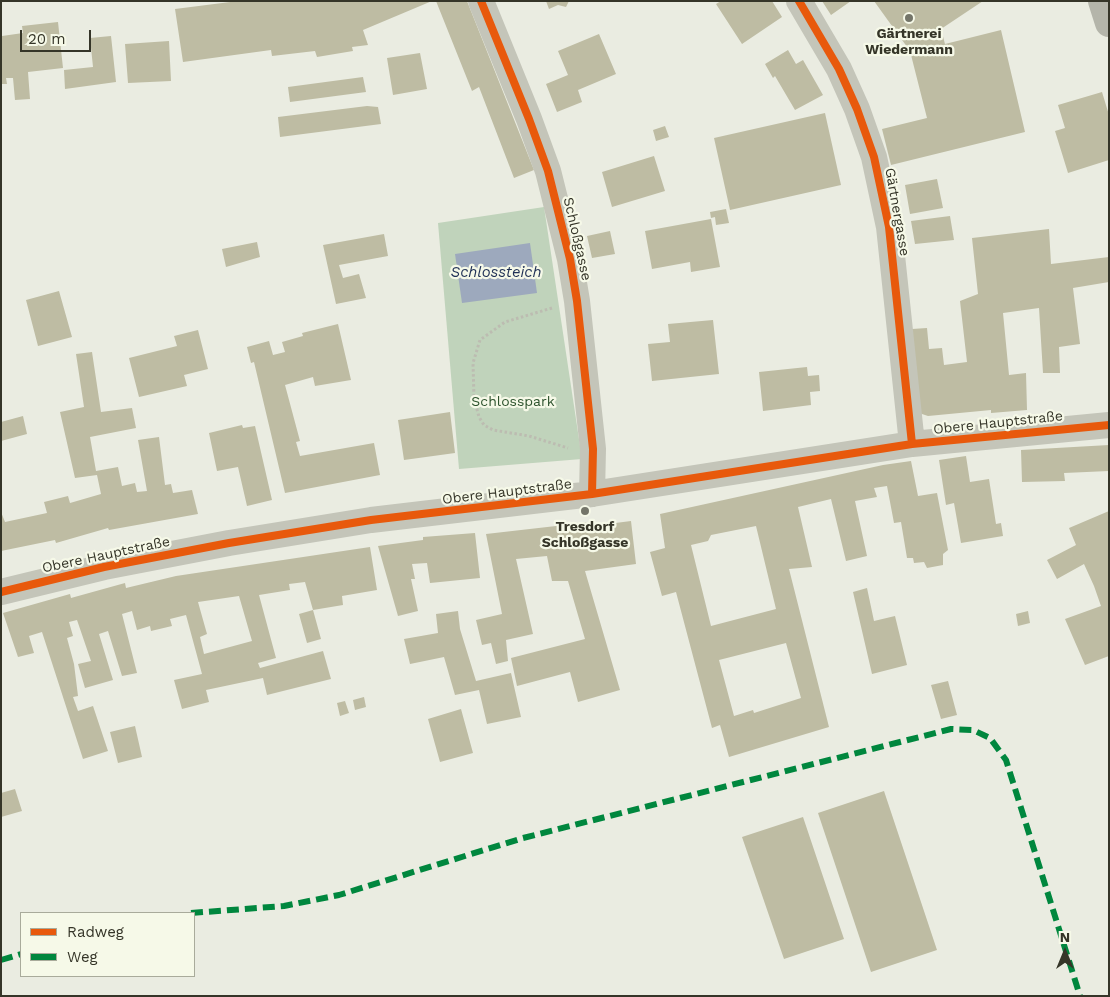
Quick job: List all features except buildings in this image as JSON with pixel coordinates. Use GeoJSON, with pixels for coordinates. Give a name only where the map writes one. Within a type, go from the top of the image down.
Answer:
{"type":"FeatureCollection","features":[{"type":"Feature","properties":{"kind":"street","name":"Schloßgasse"},"geometry":{"type":"LineString","coordinates":[[481,1],[519,93],[548,171],[563,231],[577,301],[593,449],[592,494]]}},
{"type":"Feature","properties":{"kind":"street","name":"Gärtnergasse"},"geometry":{"type":"LineString","coordinates":[[799,1],[839,69],[857,109],[874,157],[889,227],[912,444]]}},
{"type":"Feature","properties":{"kind":"street"},"geometry":{"type":"LineString","coordinates":[[1102,1],[1109,24]]}},
{"type":"Feature","properties":{"kind":"street","name":"Obere Hauptstraße"},"geometry":{"type":"LineString","coordinates":[[1,592],[104,567],[229,543],[371,520],[592,494],[912,444],[1109,424]]}},
{"type":"Feature","properties":{"kind":"path"},"geometry":{"type":"LineString","coordinates":[[577,301],[505,322],[488,332],[480,340],[473,363],[474,398],[478,417],[484,425],[493,430],[529,436],[573,448],[593,449]]}},
{"type":"Feature","properties":{"kind":"green space","name":"Schlosspark"},"geometry":{"type":"Polygon","coordinates":[[[544,207],[582,459],[459,469],[438,223],[544,207]]]}},
{"type":"Feature","properties":{"kind":"water","name":"Schlossteich"},"geometry":{"type":"Polygon","coordinates":[[[530,243],[537,293],[462,303],[455,254],[530,243]]]}},
{"type":"Feature","properties":{"kind":"marked path"},"geometry":{"type":"LineString","coordinates":[[195,913],[284,906],[339,895],[523,838],[951,729],[973,730],[990,738],[1006,760],[1080,996]]}},
{"type":"Feature","properties":{"kind":"marked path"},"geometry":{"type":"LineString","coordinates":[[1,960],[20,954]]}},
{"type":"Feature","properties":{"kind":"cycle path"},"geometry":{"type":"LineString","coordinates":[[481,1],[548,171],[570,259],[577,301],[593,449],[592,494]]}},
{"type":"Feature","properties":{"kind":"cycle path"},"geometry":{"type":"LineString","coordinates":[[799,1],[839,69],[857,109],[874,157],[889,227],[912,444]]}},
{"type":"Feature","properties":{"kind":"cycle path"},"geometry":{"type":"LineString","coordinates":[[1,592],[104,567],[229,543],[371,520],[592,494],[912,444],[1109,425]]}},
{"type":"Feature","properties":{"kind":"place","name":"Gärtnerei Wiedermann"},"geometry":{"type":"Point","coordinates":[909,18]}},
{"type":"Feature","properties":{"kind":"place","name":"Tresdorf Schloßgasse"},"geometry":{"type":"Point","coordinates":[585,511]}}]}
